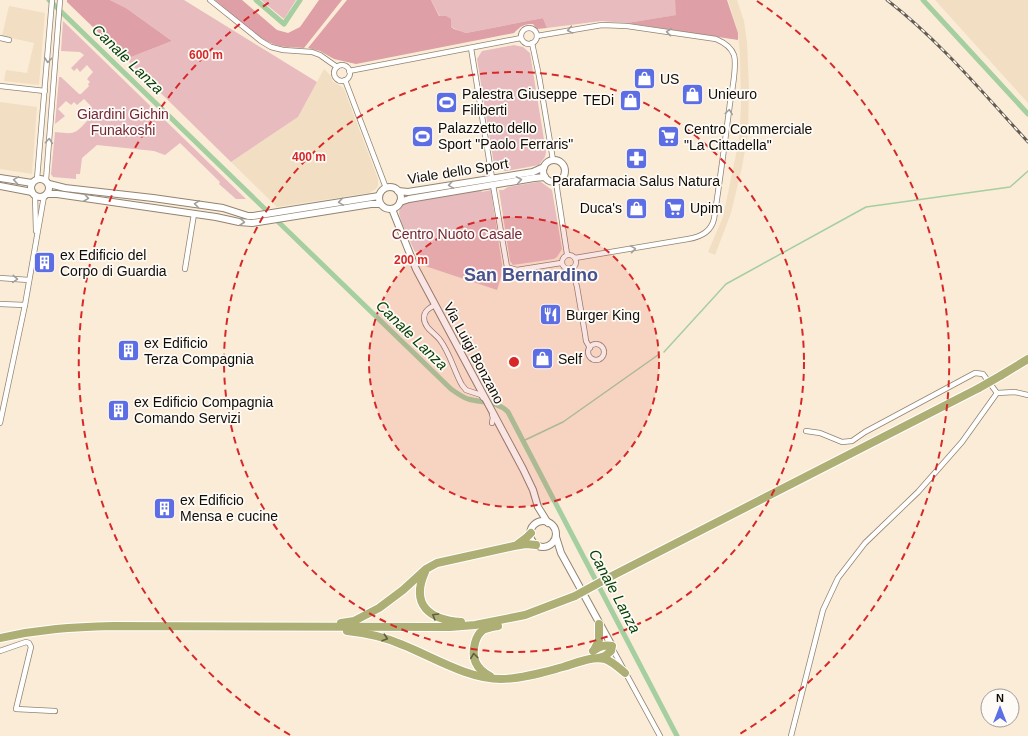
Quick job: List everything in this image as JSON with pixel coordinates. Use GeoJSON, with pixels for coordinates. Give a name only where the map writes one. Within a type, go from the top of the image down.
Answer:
{"type":"FeatureCollection","features":[{"type":"Feature","properties":{"kind":"highway"},"geometry":{"type":"LineString","coordinates":[[0,638],[67,627],[450,627],[476,625],[525,615],[542,610],[575,596],[979,388],[1028,359]]}},
{"type":"Feature","properties":{"kind":"highway"},"geometry":{"type":"LineString","coordinates":[[514,546],[521,543],[531,533]]}},
{"type":"Feature","properties":{"kind":"highway"},"geometry":{"type":"LineString","coordinates":[[277,626],[296,623],[341,623],[354,621],[379,608],[403,590],[426,569],[438,562],[514,546],[526,544],[536,545]]}},
{"type":"Feature","properties":{"kind":"highway"},"geometry":{"type":"LineString","coordinates":[[426,569],[421,581],[420,599],[425,608],[435,617],[446,621],[462,622],[483,620],[534,609],[542,610]]}},
{"type":"Feature","properties":{"kind":"highway"},"geometry":{"type":"LineString","coordinates":[[501,679],[489,675],[479,669],[474,660],[473,651],[475,640],[482,631],[521,621],[537,615],[542,610]]}},
{"type":"Feature","properties":{"kind":"highway"},"geometry":{"type":"LineString","coordinates":[[595,655],[599,640],[599,624]]}},
{"type":"Feature","properties":{"kind":"highway"},"geometry":{"type":"LineString","coordinates":[[277,626],[296,631],[342,631],[376,635],[404,645],[464,671],[482,677],[501,679],[564,666],[595,655],[600,647],[607,645],[612,646]]}},
{"type":"Feature","properties":{"kind":"highway"},"geometry":{"type":"LineString","coordinates":[[595,655],[616,665],[625,673]]}},
{"type":"Feature","properties":{"kind":"street"},"geometry":{"type":"LineString","coordinates":[[36,239],[34,193],[31,189],[35,181],[45,91],[52,0]]}},
{"type":"Feature","properties":{"kind":"street"},"geometry":{"type":"LineString","coordinates":[[210,0],[261,41],[271,47],[283,50],[320,54],[337,67]]}},
{"type":"Feature","properties":{"kind":"street"},"geometry":{"type":"LineString","coordinates":[[0,423],[25,304],[36,239],[46,195],[50,189],[47,182],[60,1]]}},
{"type":"Feature","properties":{"kind":"street"},"geometry":{"type":"LineString","coordinates":[[537,36],[602,25],[627,26],[716,39],[724,42],[728,46],[734,55],[735,62],[713,224],[702,236],[696,238],[575,258],[572,255],[567,254]]}},
{"type":"Feature","properties":{"kind":"street"},"geometry":{"type":"LineString","coordinates":[[527,28],[534,30],[537,36],[536,41],[532,43],[524,42],[522,33],[527,28]]}},
{"type":"Feature","properties":{"kind":"street"},"geometry":{"type":"LineString","coordinates":[[0,38],[9,40]]}},
{"type":"Feature","properties":{"kind":"street"},"geometry":{"type":"LineString","coordinates":[[350,71],[522,38]]}},
{"type":"Feature","properties":{"kind":"street"},"geometry":{"type":"LineString","coordinates":[[49,40],[57,40]]}},
{"type":"Feature","properties":{"kind":"street"},"geometry":{"type":"LineString","coordinates":[[532,43],[554,160]]}},
{"type":"Feature","properties":{"kind":"street"},"geometry":{"type":"LineString","coordinates":[[471,48],[507,267],[517,270],[561,263]]}},
{"type":"Feature","properties":{"kind":"street"},"geometry":{"type":"LineString","coordinates":[[344,80],[339,80],[335,76],[334,71],[337,67],[343,65],[350,71]]}},
{"type":"Feature","properties":{"kind":"street"},"geometry":{"type":"LineString","coordinates":[[344,80],[350,71]]}},
{"type":"Feature","properties":{"kind":"street"},"geometry":{"type":"LineString","coordinates":[[344,80],[386,188]]}},
{"type":"Feature","properties":{"kind":"street"},"geometry":{"type":"LineString","coordinates":[[0,86],[45,91]]}},
{"type":"Feature","properties":{"kind":"street"},"geometry":{"type":"LineString","coordinates":[[554,160],[561,163],[565,170],[563,177],[556,182],[550,181],[545,177],[544,172],[544,167],[548,162],[554,160]]}},
{"type":"Feature","properties":{"kind":"street","name":"Viale dello Sport"},"geometry":{"type":"LineString","coordinates":[[400,202],[492,182],[533,172],[544,167]]}},
{"type":"Feature","properties":{"kind":"street","name":"Viale dello Sport"},"geometry":{"type":"LineString","coordinates":[[398,191],[408,192],[545,177]]}},
{"type":"Feature","properties":{"kind":"street"},"geometry":{"type":"LineString","coordinates":[[0,178],[47,182],[65,188],[227,208],[248,216],[379,196]]}},
{"type":"Feature","properties":{"kind":"street"},"geometry":{"type":"LineString","coordinates":[[556,182],[567,254]]}},
{"type":"Feature","properties":{"kind":"street"},"geometry":{"type":"LineString","coordinates":[[0,186],[34,193],[41,197],[57,194],[216,217],[245,223],[268,221],[371,204],[380,204],[386,208],[392,209],[400,202],[398,191],[392,188],[386,188],[380,192],[380,204]]}},
{"type":"Feature","properties":{"kind":"street"},"geometry":{"type":"LineString","coordinates":[[152,208],[153,198]]}},
{"type":"Feature","properties":{"kind":"street"},"geometry":{"type":"LineString","coordinates":[[216,217],[218,207]]}},
{"type":"Feature","properties":{"kind":"street","name":"Via Luigi Bonzano"},"geometry":{"type":"LineString","coordinates":[[392,209],[416,269],[533,490],[538,507],[538,523]]}},
{"type":"Feature","properties":{"kind":"street"},"geometry":{"type":"LineString","coordinates":[[185,269],[194,214]]}},
{"type":"Feature","properties":{"kind":"street"},"geometry":{"type":"LineString","coordinates":[[561,263],[563,256],[567,254]]}},
{"type":"Feature","properties":{"kind":"street"},"geometry":{"type":"LineString","coordinates":[[575,258],[575,265],[572,268],[577,287],[586,341],[590,348]]}},
{"type":"Feature","properties":{"kind":"street"},"geometry":{"type":"LineString","coordinates":[[561,263],[565,268],[572,268]]}},
{"type":"Feature","properties":{"kind":"street"},"geometry":{"type":"LineString","coordinates":[[0,278],[29,280]]}},
{"type":"Feature","properties":{"kind":"street"},"geometry":{"type":"LineString","coordinates":[[0,304],[25,304]]}},
{"type":"Feature","properties":{"kind":"street"},"geometry":{"type":"LineString","coordinates":[[435,305],[427,309],[424,320],[426,326],[440,339],[462,385],[466,390],[482,395],[493,417],[492,423]]}},
{"type":"Feature","properties":{"kind":"street"},"geometry":{"type":"LineString","coordinates":[[806,431],[820,434],[842,442],[852,441],[865,432],[975,372],[983,374],[997,393]]}},
{"type":"Feature","properties":{"kind":"street"},"geometry":{"type":"LineString","coordinates":[[997,393],[1015,392],[1028,395]]}},
{"type":"Feature","properties":{"kind":"street"},"geometry":{"type":"LineString","coordinates":[[791,736],[823,610],[838,578],[865,543],[918,492],[957,448],[997,393]]}},
{"type":"Feature","properties":{"kind":"street","name":"Via Luigi Bonzano"},"geometry":{"type":"LineString","coordinates":[[538,507],[548,522]]}},
{"type":"Feature","properties":{"kind":"street"},"geometry":{"type":"LineString","coordinates":[[561,553],[550,548],[536,545],[532,540],[532,529],[538,523],[548,522],[554,528],[561,553],[660,736]]}},
{"type":"Feature","properties":{"kind":"street"},"geometry":{"type":"LineString","coordinates":[[545,547],[552,543],[556,536]]}},
{"type":"Feature","properties":{"kind":"street"},"geometry":{"type":"LineString","coordinates":[[0,651],[26,642],[29,643],[31,647],[16,709],[55,711]]}},
{"type":"Feature","properties":{"kind":"shaded area"},"geometry":{"type":"Polygon","coordinates":[[[67,0],[110,0],[126,8],[172,41],[126,59],[67,2],[67,0]]]}},
{"type":"Feature","properties":{"kind":"shaded area"},"geometry":{"type":"Polygon","coordinates":[[[215,0],[242,0],[277,30],[288,33],[300,27],[319,0],[342,0],[304,48],[281,46],[266,41],[215,0]]]}},
{"type":"Feature","properties":{"kind":"shaded area"},"geometry":{"type":"Polygon","coordinates":[[[347,0],[431,0],[439,16],[446,16],[451,19],[451,27],[466,33],[543,18],[547,28],[537,29],[533,24],[527,24],[520,27],[514,33],[356,64],[334,59],[320,51],[308,48],[347,0]]]}},
{"type":"Feature","properties":{"kind":"shaded area"},"geometry":{"type":"Polygon","coordinates":[[[675,0],[727,0],[738,33],[738,40],[627,23],[676,15],[675,0]]]}},
{"type":"Feature","properties":{"kind":"shaded area"},"geometry":{"type":"Polygon","coordinates":[[[728,0],[737,0],[744,21],[747,42],[749,88],[748,134],[731,213],[715,255],[708,252],[723,217],[739,140],[741,106],[738,33],[728,0]]]}},
{"type":"Feature","properties":{"kind":"shaded area"},"geometry":{"type":"Polygon","coordinates":[[[935,0],[1028,0],[1028,103],[935,0]]]}},
{"type":"Feature","properties":{"kind":"shaded area"},"geometry":{"type":"Polygon","coordinates":[[[9,6],[45,13],[39,85],[4,81],[6,70],[27,73],[34,43],[2,36],[9,6]]]}},
{"type":"Feature","properties":{"kind":"shaded area"},"geometry":{"type":"Polygon","coordinates":[[[324,69],[330,75],[333,82],[344,89],[378,179],[378,186],[369,193],[277,207],[231,162],[298,117],[324,69]]]}},
{"type":"Feature","properties":{"kind":"shaded area"},"geometry":{"type":"Polygon","coordinates":[[[0,102],[37,107],[32,174],[0,169],[0,102]]]}},
{"type":"Feature","properties":{"kind":"green space"},"geometry":{"type":"Polygon","coordinates":[[[110,0],[184,0],[317,82],[298,117],[231,162],[126,59],[172,41],[126,8],[110,0]]]}},
{"type":"Feature","properties":{"kind":"green space"},"geometry":{"type":"Polygon","coordinates":[[[261,0],[296,0],[284,19],[261,0]]]}},
{"type":"Feature","properties":{"kind":"green space"},"geometry":{"type":"Polygon","coordinates":[[[431,0],[675,0],[677,15],[627,23],[601,21],[547,28],[543,18],[466,33],[454,29],[444,22],[431,0]]]}},
{"type":"Feature","properties":{"kind":"green space","name":"Giardini Gichin Funakoshi"},"geometry":{"type":"Polygon","coordinates":[[[63,21],[246,199],[236,199],[219,184],[220,182],[180,143],[165,155],[154,151],[97,145],[82,158],[80,174],[76,174],[76,179],[53,177],[51,174],[55,132],[71,133],[77,131],[88,120],[86,118],[88,115],[84,112],[91,106],[84,99],[77,105],[74,102],[71,105],[66,101],[58,109],[65,116],[55,124],[59,77],[61,77],[79,94],[81,94],[89,86],[88,84],[90,82],[87,79],[93,72],[87,65],[80,72],[77,68],[74,71],[71,68],[84,55],[80,52],[61,51],[63,21]]]}},
{"type":"Feature","properties":{"kind":"green space"},"geometry":{"type":"Polygon","coordinates":[[[514,45],[523,47],[530,53],[546,152],[545,157],[539,165],[506,171],[495,171],[477,59],[482,51],[514,45]]]}},
{"type":"Feature","properties":{"kind":"green space"},"geometry":{"type":"Polygon","coordinates":[[[541,182],[552,190],[562,249],[554,259],[513,265],[510,261],[499,190],[541,182]]]}},
{"type":"Feature","properties":{"kind":"green space","name":"Centro Nuoto Casale"},"geometry":{"type":"Polygon","coordinates":[[[481,190],[482,192],[491,190],[503,271],[497,290],[419,264],[418,261],[421,260],[419,251],[415,252],[403,226],[399,212],[403,205],[410,201],[481,190]]]}},
{"type":"Feature","properties":{"kind":"waterway","name":"Canale Lanza"},"geometry":{"type":"LineString","coordinates":[[49,0],[451,389],[466,398],[494,404],[504,408],[508,412],[677,736]]}},
{"type":"Feature","properties":{"kind":"waterway"},"geometry":{"type":"LineString","coordinates":[[256,0],[284,24],[300,0]]}},
{"type":"Feature","properties":{"kind":"waterway"},"geometry":{"type":"LineString","coordinates":[[923,0],[1028,114]]}},
{"type":"Feature","properties":{"kind":"waterway"},"geometry":{"type":"LineString","coordinates":[[664,352],[726,284],[866,207],[1010,187],[1028,171]]}},
{"type":"Feature","properties":{"kind":"waterway"},"geometry":{"type":"LineString","coordinates":[[523,441],[563,422],[658,355]]}},
{"type":"Feature","properties":{"kind":"railway"},"geometry":{"type":"LineString","coordinates":[[887,0],[943,50],[978,86],[1028,142]]}},
{"type":"Feature","properties":{"kind":"place","name":"US"},"geometry":{"type":"Point","coordinates":[645,79]}},
{"type":"Feature","properties":{"kind":"place","name":"Unieuro"},"geometry":{"type":"Point","coordinates":[692,94]}},
{"type":"Feature","properties":{"kind":"place","name":"TEDi"},"geometry":{"type":"Point","coordinates":[630,100]}},
{"type":"Feature","properties":{"kind":"place","name":"Palestra Giuseppe Filiberti"},"geometry":{"type":"Point","coordinates":[447,102]}},
{"type":"Feature","properties":{"kind":"place","name":"Palazzetto dello Sport \"Paolo Ferraris\""},"geometry":{"type":"Point","coordinates":[423,136]}},
{"type":"Feature","properties":{"kind":"place","name":"Centro Commerciale \"La Cittadella\""},"geometry":{"type":"Point","coordinates":[669,137]}},
{"type":"Feature","properties":{"kind":"place","name":"Parafarmacia Salus Natura"},"geometry":{"type":"Point","coordinates":[636,159]}},
{"type":"Feature","properties":{"kind":"place","name":"Duca's"},"geometry":{"type":"Point","coordinates":[637,208]}},
{"type":"Feature","properties":{"kind":"place","name":"Upim"},"geometry":{"type":"Point","coordinates":[674,208]}},
{"type":"Feature","properties":{"kind":"place","name":"ex Edificio del Corpo di Guardia"},"geometry":{"type":"Point","coordinates":[44,263]}},
{"type":"Feature","properties":{"kind":"place","name":"Burger King"},"geometry":{"type":"Point","coordinates":[551,315]}},
{"type":"Feature","properties":{"kind":"place","name":"ex Edificio Terza Compagnia"},"geometry":{"type":"Point","coordinates":[128,351]}},
{"type":"Feature","properties":{"kind":"place","name":"Self"},"geometry":{"type":"Point","coordinates":[543,359]}},
{"type":"Feature","properties":{"kind":"place","name":"ex Edificio Compagnia Comando Servizi"},"geometry":{"type":"Point","coordinates":[119,410]}},
{"type":"Feature","properties":{"kind":"place","name":"ex Edificio Mensa e cucine"},"geometry":{"type":"Point","coordinates":[164,508]}},
{"type":"Feature","properties":{"kind":"district","name":"San Bernardino"},"geometry":{"type":"Point","coordinates":[531,275]}}]}
